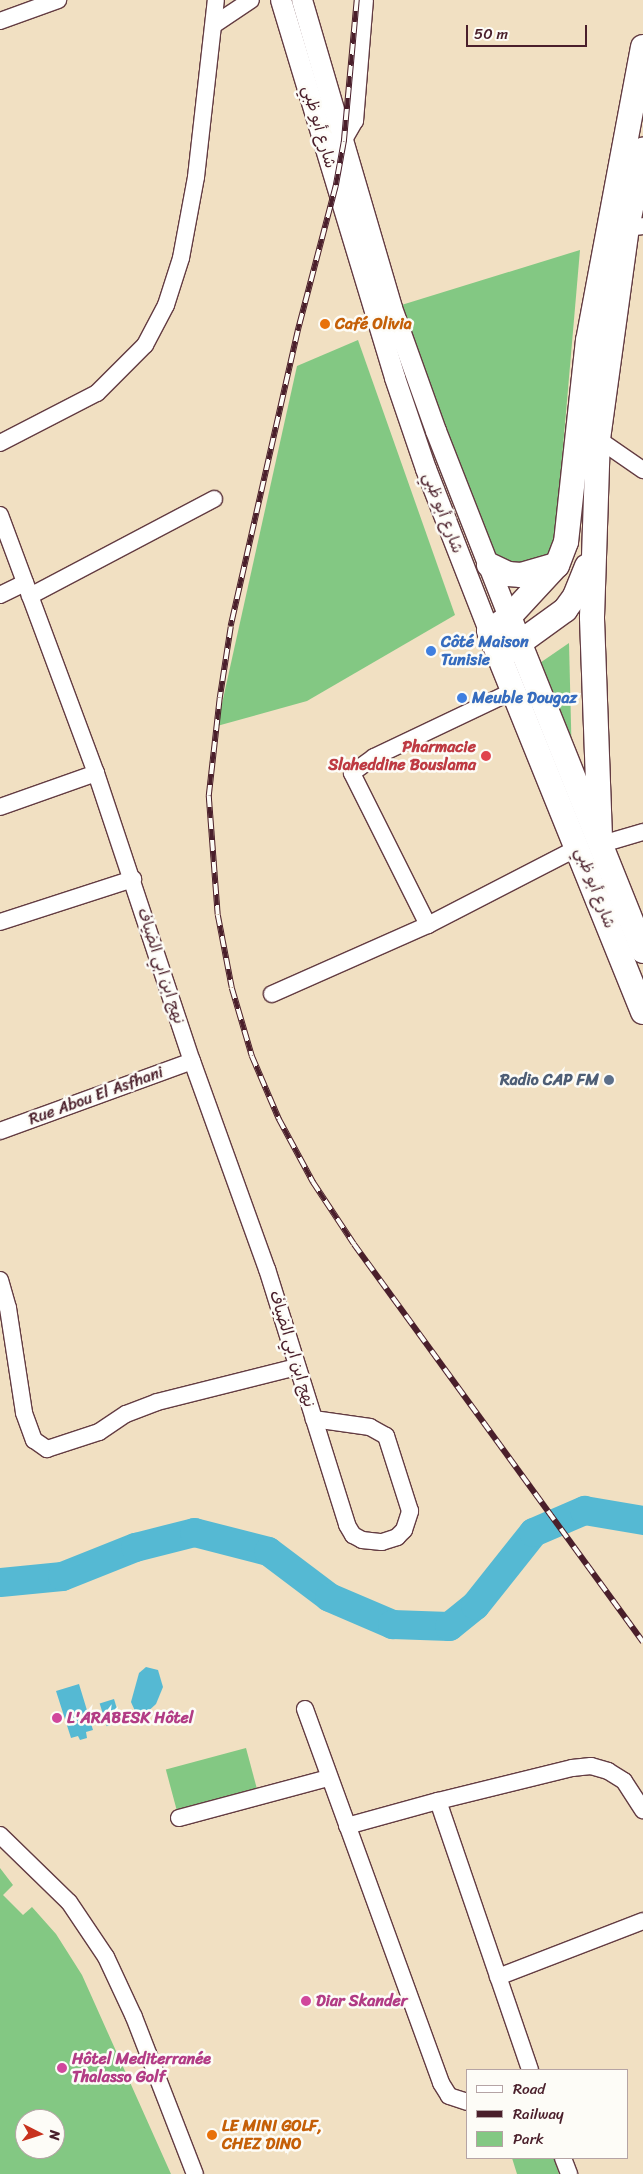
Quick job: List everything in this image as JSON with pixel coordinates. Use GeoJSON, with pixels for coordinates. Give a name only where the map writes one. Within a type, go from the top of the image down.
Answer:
{"type":"FeatureCollection","features":[{"type":"Feature","properties":{"kind":"highway"},"geometry":{"type":"LineString","coordinates":[[489,631],[509,617],[556,565],[566,542],[571,518],[588,340],[643,47]]}},
{"type":"Feature","properties":{"kind":"highway"},"geometry":{"type":"LineString","coordinates":[[594,842],[592,547],[598,438],[635,227],[643,150]]}},
{"type":"Feature","properties":{"kind":"highway"},"geometry":{"type":"LineString","coordinates":[[500,657],[542,630],[570,603],[584,576],[592,547]]}},
{"type":"Feature","properties":{"kind":"highway"},"geometry":{"type":"LineString","coordinates":[[489,566],[508,574],[521,576],[556,565]]}},
{"type":"Feature","properties":{"kind":"highway","name":"شارع أبو ظبي"},"geometry":{"type":"LineString","coordinates":[[509,617],[521,643],[594,842],[643,1012]]}},
{"type":"Feature","properties":{"kind":"highway","name":"شارع أبو ظبي"},"geometry":{"type":"LineString","coordinates":[[489,631],[513,691],[594,842],[643,951]]}},
{"type":"Feature","properties":{"kind":"main road","name":"شارع أبو ظبي"},"geometry":{"type":"LineString","coordinates":[[282,0],[395,378],[489,631]]}},
{"type":"Feature","properties":{"kind":"main road","name":"شارع أبو ظبي"},"geometry":{"type":"LineString","coordinates":[[302,0],[392,308],[509,617]]}},
{"type":"Feature","properties":{"kind":"street"},"geometry":{"type":"LineString","coordinates":[[0,21],[22,6],[58,0]]}},
{"type":"Feature","properties":{"kind":"street"},"geometry":{"type":"LineString","coordinates":[[0,443],[97,393],[145,345],[161,313],[181,258],[215,24],[216,0]]}},
{"type":"Feature","properties":{"kind":"street"},"geometry":{"type":"LineString","coordinates":[[215,24],[251,0]]}},
{"type":"Feature","properties":{"kind":"street"},"geometry":{"type":"LineString","coordinates":[[330,162],[344,142],[355,121],[365,0]]}},
{"type":"Feature","properties":{"kind":"street"},"geometry":{"type":"LineString","coordinates":[[598,438],[643,470]]}},
{"type":"Feature","properties":{"kind":"street"},"geometry":{"type":"LineString","coordinates":[[0,595],[27,590],[214,498]]}},
{"type":"Feature","properties":{"kind":"street","name":"نهج ابن ابي الضياف"},"geometry":{"type":"LineString","coordinates":[[0,516],[96,773],[133,879],[192,1061],[267,1268],[296,1367],[353,1535],[371,1542],[397,1537],[404,1530],[410,1511],[386,1436],[370,1427],[314,1419]]}},
{"type":"Feature","properties":{"kind":"street"},"geometry":{"type":"LineString","coordinates":[[428,925],[352,773],[374,757],[513,691]]}},
{"type":"Feature","properties":{"kind":"street"},"geometry":{"type":"LineString","coordinates":[[0,807],[96,773]]}},
{"type":"Feature","properties":{"kind":"street"},"geometry":{"type":"LineString","coordinates":[[272,994],[428,925],[594,842],[643,832]]}},
{"type":"Feature","properties":{"kind":"street"},"geometry":{"type":"LineString","coordinates":[[0,922],[133,879]]}},
{"type":"Feature","properties":{"kind":"street","name":"Rue Abou El Asfhani"},"geometry":{"type":"LineString","coordinates":[[0,1131],[192,1061]]}},
{"type":"Feature","properties":{"kind":"street"},"geometry":{"type":"LineString","coordinates":[[0,1280],[8,1308],[24,1413],[34,1440],[47,1449],[99,1432],[126,1414],[157,1402],[296,1367]]}},
{"type":"Feature","properties":{"kind":"street"},"geometry":{"type":"LineString","coordinates":[[305,1709],[328,1778],[441,2083],[449,2096],[466,2102]]}},
{"type":"Feature","properties":{"kind":"street"},"geometry":{"type":"LineString","coordinates":[[346,1826],[572,1768],[591,1766],[608,1771],[624,1781],[643,1810]]}},
{"type":"Feature","properties":{"kind":"street"},"geometry":{"type":"LineString","coordinates":[[179,1818],[328,1778]]}},
{"type":"Feature","properties":{"kind":"street"},"geometry":{"type":"LineString","coordinates":[[438,1801],[530,2069]]}},
{"type":"Feature","properties":{"kind":"street"},"geometry":{"type":"LineString","coordinates":[[0,1836],[69,1902],[106,1957],[134,2016],[195,2174]]}},
{"type":"Feature","properties":{"kind":"street"},"geometry":{"type":"LineString","coordinates":[[498,1977],[643,1921]]}},
{"type":"Feature","properties":{"kind":"street"},"geometry":{"type":"LineString","coordinates":[[563,2159],[569,2174]]}},
{"type":"Feature","properties":{"kind":"green space"},"geometry":{"type":"Polygon","coordinates":[[[580,250],[552,575],[492,566],[395,307],[580,250]]]}},
{"type":"Feature","properties":{"kind":"green space"},"geometry":{"type":"Polygon","coordinates":[[[358,340],[455,615],[307,701],[217,726],[297,366],[358,340]]]}},
{"type":"Feature","properties":{"kind":"green space"},"geometry":{"type":"Polygon","coordinates":[[[569,643],[572,764],[534,667],[569,643]]]}},
{"type":"Feature","properties":{"kind":"green space"},"geometry":{"type":"Polygon","coordinates":[[[246,1748],[257,1790],[177,1811],[166,1769],[246,1748]]]}},
{"type":"Feature","properties":{"kind":"green space","name":"Hôtel Mediterranée Thalasso Golf"},"geometry":{"type":"Polygon","coordinates":[[[0,1868],[13,1885],[3,1895],[23,1915],[32,1907],[56,1934],[82,1975],[171,2174],[0,2174],[0,1868]]]}},
{"type":"Feature","properties":{"kind":"green space"},"geometry":{"type":"Polygon","coordinates":[[[512,2159],[554,2159],[559,2174],[517,2174],[512,2159]]]}},
{"type":"Feature","properties":{"kind":"water"},"geometry":{"type":"Polygon","coordinates":[[[146,1667],[158,1670],[163,1687],[156,1704],[144,1715],[135,1711],[131,1702],[139,1673],[146,1667]]]}},
{"type":"Feature","properties":{"kind":"water"},"geometry":{"type":"Polygon","coordinates":[[[79,1684],[93,1730],[86,1732],[87,1738],[80,1740],[78,1736],[71,1738],[56,1691],[79,1684]]]}},
{"type":"Feature","properties":{"kind":"water"},"geometry":{"type":"Polygon","coordinates":[[[114,1699],[121,1722],[107,1726],[100,1703],[114,1699]]]}},
{"type":"Feature","properties":{"kind":"waterway"},"geometry":{"type":"LineString","coordinates":[[0,1582],[62,1576],[135,1547],[194,1532],[268,1551],[329,1597],[392,1624],[449,1626],[475,1605],[533,1532],[584,1510],[643,1520]]}},
{"type":"Feature","properties":{"kind":"railway"},"geometry":{"type":"LineString","coordinates":[[357,0],[344,142],[336,186],[298,331],[231,627],[220,698],[209,796],[218,915],[232,988],[252,1056],[279,1119],[313,1182],[354,1244],[643,1642]]}},
{"type":"Feature","properties":{"kind":"place","name":"Café Olivia"},"geometry":{"type":"Point","coordinates":[325,324]}},
{"type":"Feature","properties":{"kind":"place","name":"Côté Maison Tunisie"},"geometry":{"type":"Point","coordinates":[431,651]}},
{"type":"Feature","properties":{"kind":"place","name":"Meuble Dougaz"},"geometry":{"type":"Point","coordinates":[462,698]}},
{"type":"Feature","properties":{"kind":"place","name":"Pharmacie Slaheddine Bouslama"},"geometry":{"type":"Point","coordinates":[486,756]}},
{"type":"Feature","properties":{"kind":"place","name":"Radio CAP FM"},"geometry":{"type":"Point","coordinates":[609,1080]}},
{"type":"Feature","properties":{"kind":"place","name":"L'ARABESK Hôtel"},"geometry":{"type":"Point","coordinates":[57,1718]}},
{"type":"Feature","properties":{"kind":"place","name":"Diar Skander"},"geometry":{"type":"Point","coordinates":[306,2001]}},
{"type":"Feature","properties":{"kind":"place","name":"Hôtel Mediterranée Thalasso Golf"},"geometry":{"type":"Point","coordinates":[62,2068]}},
{"type":"Feature","properties":{"kind":"place","name":"LE MINI GOLF, CHEZ DINO"},"geometry":{"type":"Point","coordinates":[212,2135]}}]}
